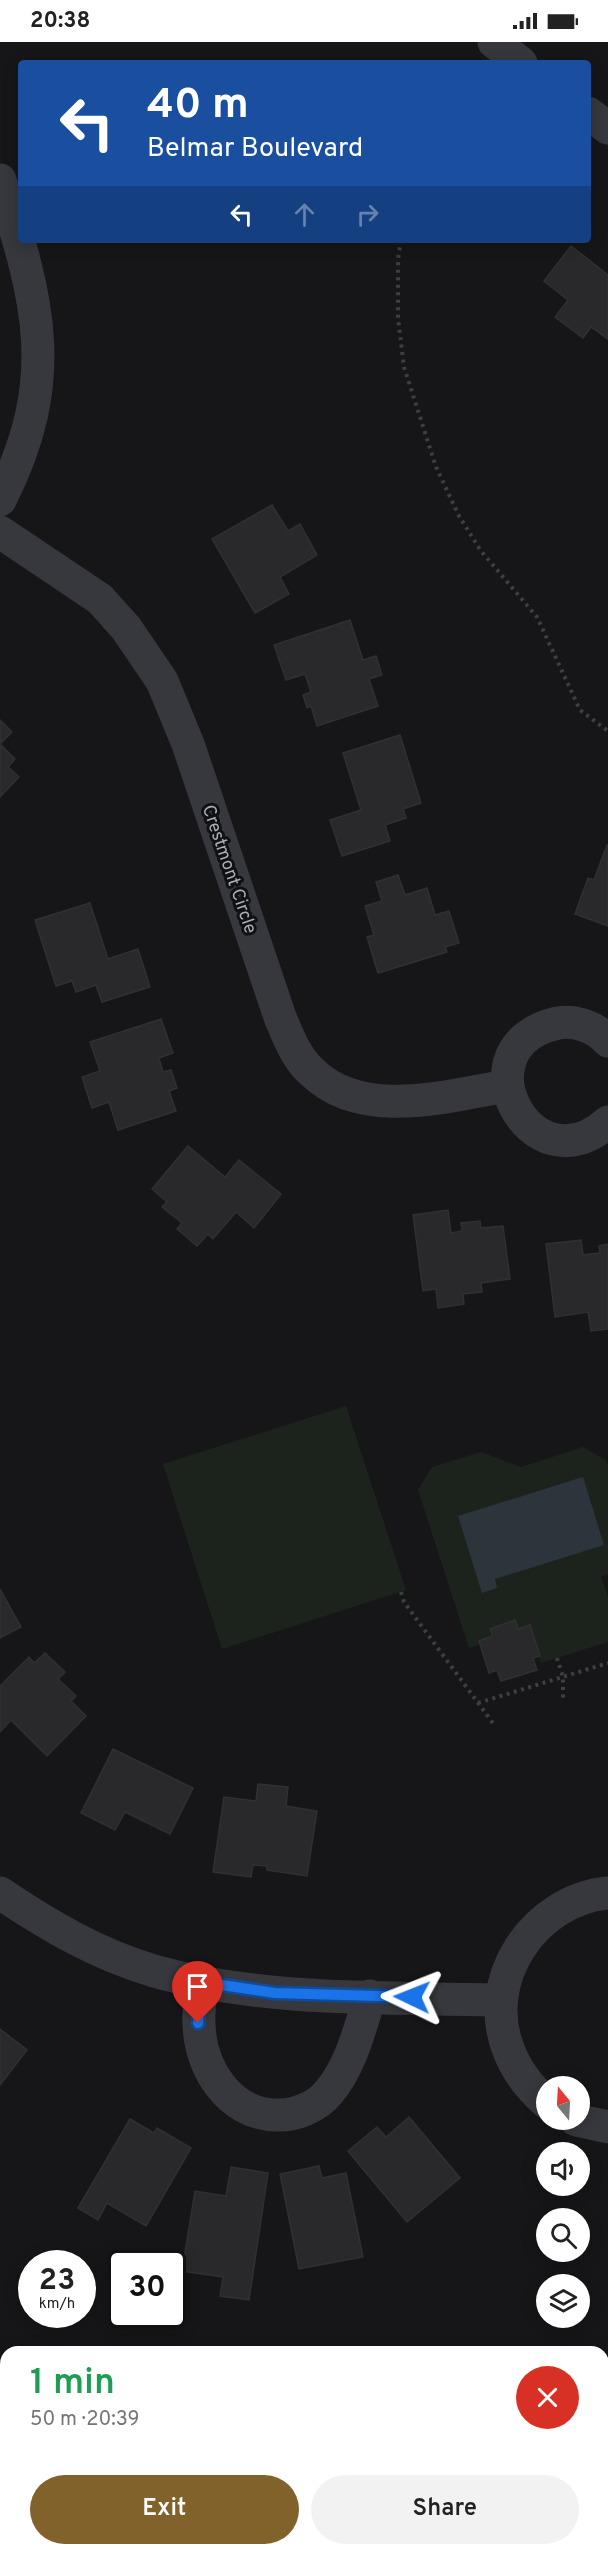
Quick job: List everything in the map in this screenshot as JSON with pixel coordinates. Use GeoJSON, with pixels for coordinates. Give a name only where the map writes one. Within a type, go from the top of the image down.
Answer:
{"type":"FeatureCollection","features":[{"type":"Feature","properties":{"kind":"street"},"geometry":{"type":"LineString","coordinates":[[494,42],[517,60]]}},
{"type":"Feature","properties":{"kind":"street"},"geometry":{"type":"LineString","coordinates":[[591,115],[608,128]]}},
{"type":"Feature","properties":{"kind":"street"},"geometry":{"type":"LineString","coordinates":[[0,180],[18,243]]}},
{"type":"Feature","properties":{"kind":"street"},"geometry":{"type":"LineString","coordinates":[[0,501],[23,450],[36,400],[38,331],[33,295],[18,243]]}},
{"type":"Feature","properties":{"kind":"street","name":"Crestmont Circle"},"geometry":{"type":"LineString","coordinates":[[0,532],[100,599],[126,628],[162,681],[188,744],[280,1017],[294,1048],[311,1072],[333,1088],[354,1096],[384,1101],[436,1098],[507,1086]]}},
{"type":"Feature","properties":{"kind":"street"},"geometry":{"type":"LineString","coordinates":[[608,1041],[591,1028],[577,1023],[561,1022],[546,1026],[533,1033],[521,1044],[513,1056],[508,1071],[507,1086],[518,1115],[528,1126],[555,1139],[571,1140],[586,1136],[608,1122]]}},
{"type":"Feature","properties":{"kind":"street"},"geometry":{"type":"LineString","coordinates":[[0,1893],[53,1929],[102,1952],[152,1970],[202,1982],[275,1993],[501,2000]]}},
{"type":"Feature","properties":{"kind":"street"},"geometry":{"type":"LineString","coordinates":[[536,2092],[524,2079],[508,2049],[503,2033],[501,2000],[505,1979],[513,1958],[524,1940],[538,1924],[555,1911],[575,1901],[608,1893]]}},
{"type":"Feature","properties":{"kind":"street"},"geometry":{"type":"LineString","coordinates":[[202,1982],[198,2023],[202,2047],[210,2070],[223,2090],[242,2107],[262,2115],[286,2116],[309,2108],[328,2094],[342,2074],[370,1996]]}},
{"type":"Feature","properties":{"kind":"street"},"geometry":{"type":"LineString","coordinates":[[590,2123],[608,2127]]}},
{"type":"Feature","properties":{"kind":"path"},"geometry":{"type":"LineString","coordinates":[[401,243],[398,260],[398,318],[404,367],[436,467],[459,516],[481,551],[537,617],[580,710],[608,731]]}},
{"type":"Feature","properties":{"kind":"path"},"geometry":{"type":"LineString","coordinates":[[401,1592],[404,1602],[495,1726]]}},
{"type":"Feature","properties":{"kind":"path"},"geometry":{"type":"LineString","coordinates":[[557,1658],[563,1677],[563,1702]]}},
{"type":"Feature","properties":{"kind":"path"},"geometry":{"type":"LineString","coordinates":[[478,1703],[608,1663]]}},
{"type":"Feature","properties":{"kind":"shaded area"},"geometry":{"type":"Polygon","coordinates":[[[346,1406],[406,1590],[222,1649],[163,1464],[346,1406]]]}},
{"type":"Feature","properties":{"kind":"shaded area"},"geometry":{"type":"Polygon","coordinates":[[[583,1447],[606,1460],[608,1465],[608,1574],[601,1577],[608,1597],[608,1642],[541,1663],[530,1628],[469,1648],[418,1490],[432,1467],[481,1452],[521,1467],[583,1447]]]}},
{"type":"Feature","properties":{"kind":"shaded area"},"geometry":{"type":"Polygon","coordinates":[[[583,1477],[604,1545],[495,1579],[497,1588],[482,1593],[458,1516],[583,1477]]]}},
{"type":"Feature","properties":{"kind":"building"},"geometry":{"type":"Polygon","coordinates":[[[571,246],[608,275],[608,339],[591,327],[583,338],[555,317],[568,300],[544,281],[571,246]]]}},
{"type":"Feature","properties":{"kind":"building"},"geometry":{"type":"Polygon","coordinates":[[[272,505],[288,531],[300,524],[317,555],[280,577],[289,594],[255,613],[212,539],[272,505]]]}},
{"type":"Feature","properties":{"kind":"building"},"geometry":{"type":"Polygon","coordinates":[[[350,620],[363,660],[376,656],[382,675],[369,679],[378,706],[317,726],[311,706],[307,708],[303,695],[311,692],[305,674],[286,680],[274,645],[350,620]]]}},
{"type":"Feature","properties":{"kind":"building"},"geometry":{"type":"Polygon","coordinates":[[[0,720],[12,732],[0,744],[0,720]]]}},
{"type":"Feature","properties":{"kind":"building"},"geometry":{"type":"Polygon","coordinates":[[[400,735],[421,803],[403,809],[406,818],[385,825],[390,841],[342,856],[330,820],[361,810],[343,753],[400,735]]]}},
{"type":"Feature","properties":{"kind":"building"},"geometry":{"type":"Polygon","coordinates":[[[0,744],[15,759],[8,767],[19,777],[0,797],[0,744]]]}},
{"type":"Feature","properties":{"kind":"building"},"geometry":{"type":"Polygon","coordinates":[[[607,845],[608,926],[575,914],[588,878],[594,880],[607,845]]]}},
{"type":"Feature","properties":{"kind":"building"},"geometry":{"type":"Polygon","coordinates":[[[398,875],[405,895],[427,888],[435,915],[449,911],[459,943],[445,947],[447,952],[378,973],[367,937],[374,935],[365,906],[382,901],[376,882],[398,875]]]}},
{"type":"Feature","properties":{"kind":"building"},"geometry":{"type":"Polygon","coordinates":[[[90,903],[108,959],[138,949],[150,987],[102,1002],[96,985],[76,992],[72,981],[56,986],[35,920],[90,903]]]}},
{"type":"Feature","properties":{"kind":"building"},"geometry":{"type":"Polygon","coordinates":[[[161,1019],[173,1053],[159,1058],[163,1072],[171,1070],[177,1088],[169,1091],[176,1111],[118,1130],[109,1102],[92,1108],[82,1077],[100,1071],[90,1042],[161,1019]]]}},
{"type":"Feature","properties":{"kind":"building"},"geometry":{"type":"Polygon","coordinates":[[[188,1146],[225,1177],[239,1160],[281,1194],[254,1228],[236,1212],[213,1239],[208,1234],[197,1246],[177,1229],[182,1223],[162,1207],[167,1202],[152,1189],[188,1146]]]}},
{"type":"Feature","properties":{"kind":"building"},"geometry":{"type":"Polygon","coordinates":[[[448,1210],[451,1233],[462,1231],[461,1223],[480,1221],[481,1228],[503,1226],[510,1279],[481,1283],[482,1292],[463,1294],[464,1304],[438,1308],[436,1289],[423,1291],[413,1215],[448,1210]]]}},
{"type":"Feature","properties":{"kind":"building"},"geometry":{"type":"Polygon","coordinates":[[[581,1240],[583,1255],[600,1253],[599,1246],[608,1244],[608,1329],[591,1331],[588,1312],[555,1317],[546,1244],[581,1240]]]}},
{"type":"Feature","properties":{"kind":"building"},"geometry":{"type":"Polygon","coordinates":[[[0,1589],[21,1627],[0,1638],[0,1589]]]}},
{"type":"Feature","properties":{"kind":"building"},"geometry":{"type":"Polygon","coordinates":[[[515,1620],[518,1629],[530,1625],[540,1656],[533,1658],[537,1670],[501,1681],[497,1670],[489,1673],[479,1641],[493,1636],[490,1629],[515,1620]]]}},
{"type":"Feature","properties":{"kind":"building"},"geometry":{"type":"Polygon","coordinates":[[[45,1653],[65,1672],[58,1679],[76,1696],[71,1701],[86,1716],[47,1756],[11,1720],[0,1732],[0,1686],[29,1657],[34,1663],[45,1653]]]}},
{"type":"Feature","properties":{"kind":"building"},"geometry":{"type":"Polygon","coordinates":[[[113,1749],[193,1788],[170,1834],[125,1812],[115,1830],[81,1813],[113,1749]]]}},
{"type":"Feature","properties":{"kind":"building"},"geometry":{"type":"Polygon","coordinates":[[[258,1784],[288,1787],[286,1806],[317,1811],[307,1876],[267,1870],[267,1866],[253,1865],[251,1877],[213,1872],[224,1797],[256,1801],[258,1784]]]}},
{"type":"Feature","properties":{"kind":"building"},"geometry":{"type":"Polygon","coordinates":[[[0,2029],[27,2050],[0,2085],[0,2029]]]}},
{"type":"Feature","properties":{"kind":"building"},"geometry":{"type":"Polygon","coordinates":[[[409,2117],[460,2178],[407,2222],[348,2151],[377,2127],[386,2137],[409,2117]]]}},
{"type":"Feature","properties":{"kind":"building"},"geometry":{"type":"Polygon","coordinates":[[[130,2119],[154,2133],[157,2128],[191,2148],[146,2226],[107,2203],[98,2220],[78,2208],[130,2119]]]}},
{"type":"Feature","properties":{"kind":"building"},"geometry":{"type":"Polygon","coordinates":[[[319,2166],[322,2178],[346,2173],[363,2257],[299,2269],[280,2174],[319,2166]]]}},
{"type":"Feature","properties":{"kind":"building"},"geometry":{"type":"Polygon","coordinates":[[[231,2167],[268,2173],[249,2300],[220,2296],[223,2277],[186,2272],[185,2250],[195,2191],[226,2196],[231,2167]]]}},
{"type":"Feature","properties":{"kind":"route"},"geometry":{"type":"LineString","coordinates":[[198,2023],[202,1982],[275,1993],[412,1997]]}}]}
